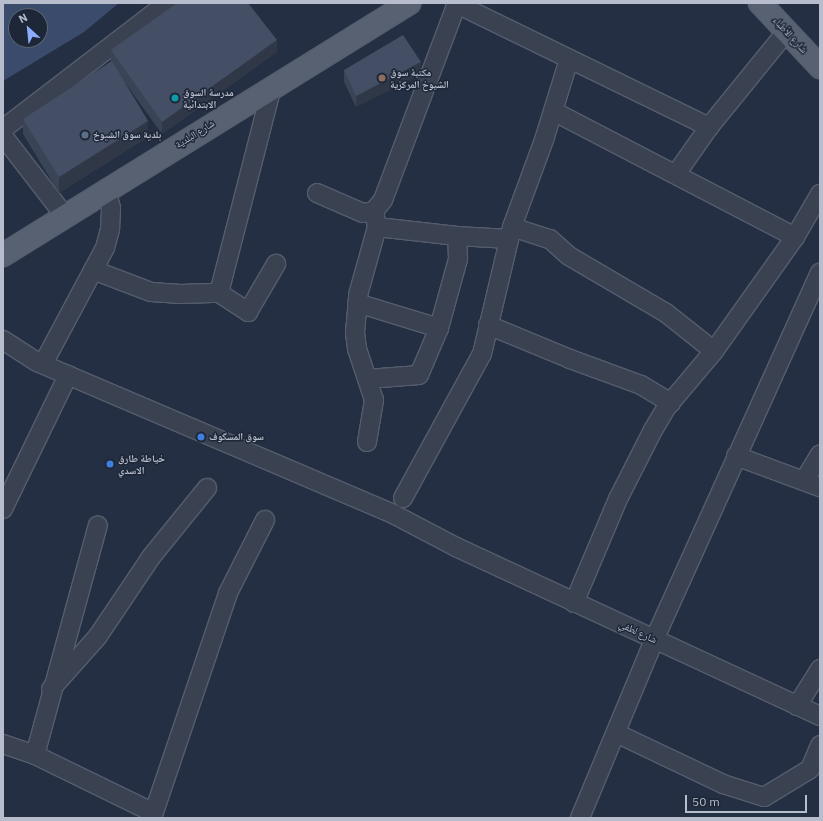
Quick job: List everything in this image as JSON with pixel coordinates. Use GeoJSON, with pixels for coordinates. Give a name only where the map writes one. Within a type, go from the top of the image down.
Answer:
{"type":"FeatureCollection","features":[{"type":"Feature","properties":{"kind":"main road","name":"شارع البلدية"},"geometry":{"type":"LineString","coordinates":[[3,255],[64,215],[409,3]]}},
{"type":"Feature","properties":{"kind":"main road","name":"شارع الأطباء"},"geometry":{"type":"LineString","coordinates":[[760,3],[820,67]]}},
{"type":"Feature","properties":{"kind":"street"},"geometry":{"type":"LineString","coordinates":[[3,130],[167,3]]}},
{"type":"Feature","properties":{"kind":"street"},"geometry":{"type":"LineString","coordinates":[[367,442],[374,400],[356,349],[357,303],[375,219],[455,4],[709,127]]}},
{"type":"Feature","properties":{"kind":"street"},"geometry":{"type":"LineString","coordinates":[[676,174],[709,127],[787,31]]}},
{"type":"Feature","properties":{"kind":"street"},"geometry":{"type":"LineString","coordinates":[[403,498],[482,354],[511,233],[553,111],[569,59]]}},
{"type":"Feature","properties":{"kind":"street"},"geometry":{"type":"LineString","coordinates":[[219,293],[272,87]]}},
{"type":"Feature","properties":{"kind":"street"},"geometry":{"type":"LineString","coordinates":[[553,111],[795,237]]}},
{"type":"Feature","properties":{"kind":"street"},"geometry":{"type":"LineString","coordinates":[[3,136],[64,215]]}},
{"type":"Feature","properties":{"kind":"street"},"geometry":{"type":"LineString","coordinates":[[43,364],[104,248],[110,229],[111,208],[106,189]]}},
{"type":"Feature","properties":{"kind":"street"},"geometry":{"type":"LineString","coordinates":[[317,193],[375,219],[457,236],[511,233],[550,239],[569,256],[666,313],[714,351]]}},
{"type":"Feature","properties":{"kind":"street"},"geometry":{"type":"LineString","coordinates":[[574,603],[618,499],[653,430],[671,402],[714,351],[795,237],[820,194]]}},
{"type":"Feature","properties":{"kind":"street"},"geometry":{"type":"LineString","coordinates":[[367,379],[419,375],[439,328],[458,259],[457,236]]}},
{"type":"Feature","properties":{"kind":"street"},"geometry":{"type":"LineString","coordinates":[[93,270],[151,292],[181,294],[219,293],[248,312],[276,264]]}},
{"type":"Feature","properties":{"kind":"street"},"geometry":{"type":"LineString","coordinates":[[580,818],[654,640],[736,456],[820,274]]}},
{"type":"Feature","properties":{"kind":"street"},"geometry":{"type":"LineString","coordinates":[[357,303],[439,328]]}},
{"type":"Feature","properties":{"kind":"street"},"geometry":{"type":"LineString","coordinates":[[488,325],[570,359],[641,385],[671,402]]}},
{"type":"Feature","properties":{"kind":"street","name":"شارع لطفي"},"geometry":{"type":"LineString","coordinates":[[3,340],[43,364],[395,516],[456,547],[574,603],[820,716]]}},
{"type":"Feature","properties":{"kind":"street"},"geometry":{"type":"LineString","coordinates":[[5,506],[68,375]]}},
{"type":"Feature","properties":{"kind":"street"},"geometry":{"type":"LineString","coordinates":[[736,456],[812,484],[820,454]]}},
{"type":"Feature","properties":{"kind":"street"},"geometry":{"type":"LineString","coordinates":[[51,689],[98,636],[151,557],[207,488]]}},
{"type":"Feature","properties":{"kind":"street"},"geometry":{"type":"LineString","coordinates":[[3,744],[34,755],[153,815],[228,593],[265,520]]}},
{"type":"Feature","properties":{"kind":"street"},"geometry":{"type":"LineString","coordinates":[[34,755],[51,689],[98,525]]}},
{"type":"Feature","properties":{"kind":"street"},"geometry":{"type":"LineString","coordinates":[[797,706],[820,669]]}},
{"type":"Feature","properties":{"kind":"street"},"geometry":{"type":"LineString","coordinates":[[616,733],[723,784],[764,797],[810,769],[820,746]]}},
{"type":"Feature","properties":{"kind":"water"},"geometry":{"type":"Polygon","coordinates":[[[3,3],[119,3],[84,32],[3,81],[3,3]]]}},
{"type":"Feature","properties":{"kind":"building","name":"مدرسة السوق الابتدائية"},"geometry":{"type":"Polygon","coordinates":[[[177,3],[248,3],[277,40],[162,122],[111,50],[177,3]]]}},
{"type":"Feature","properties":{"kind":"building","name":"مكتبة سوق الشيوخ المركزية"},"geometry":{"type":"Polygon","coordinates":[[[403,35],[421,62],[356,96],[344,70],[403,35]]]}},
{"type":"Feature","properties":{"kind":"building","name":"بلدية سوق الشيوخ"},"geometry":{"type":"Polygon","coordinates":[[[112,61],[148,121],[59,177],[23,119],[112,61]]]}},
{"type":"Feature","properties":{"kind":"place","name":"مكتبة سوق الشيوخ المركزية"},"geometry":{"type":"Point","coordinates":[382,78]}},
{"type":"Feature","properties":{"kind":"place","name":"مدرسة السوق الابتدائية"},"geometry":{"type":"Point","coordinates":[175,98]}},
{"type":"Feature","properties":{"kind":"place","name":"بلدية سوق الشيوخ"},"geometry":{"type":"Point","coordinates":[85,135]}},
{"type":"Feature","properties":{"kind":"place","name":"سوق المسگوف"},"geometry":{"type":"Point","coordinates":[201,437]}},
{"type":"Feature","properties":{"kind":"place","name":"خياطة طارق الاسدي"},"geometry":{"type":"Point","coordinates":[110,464]}}]}
